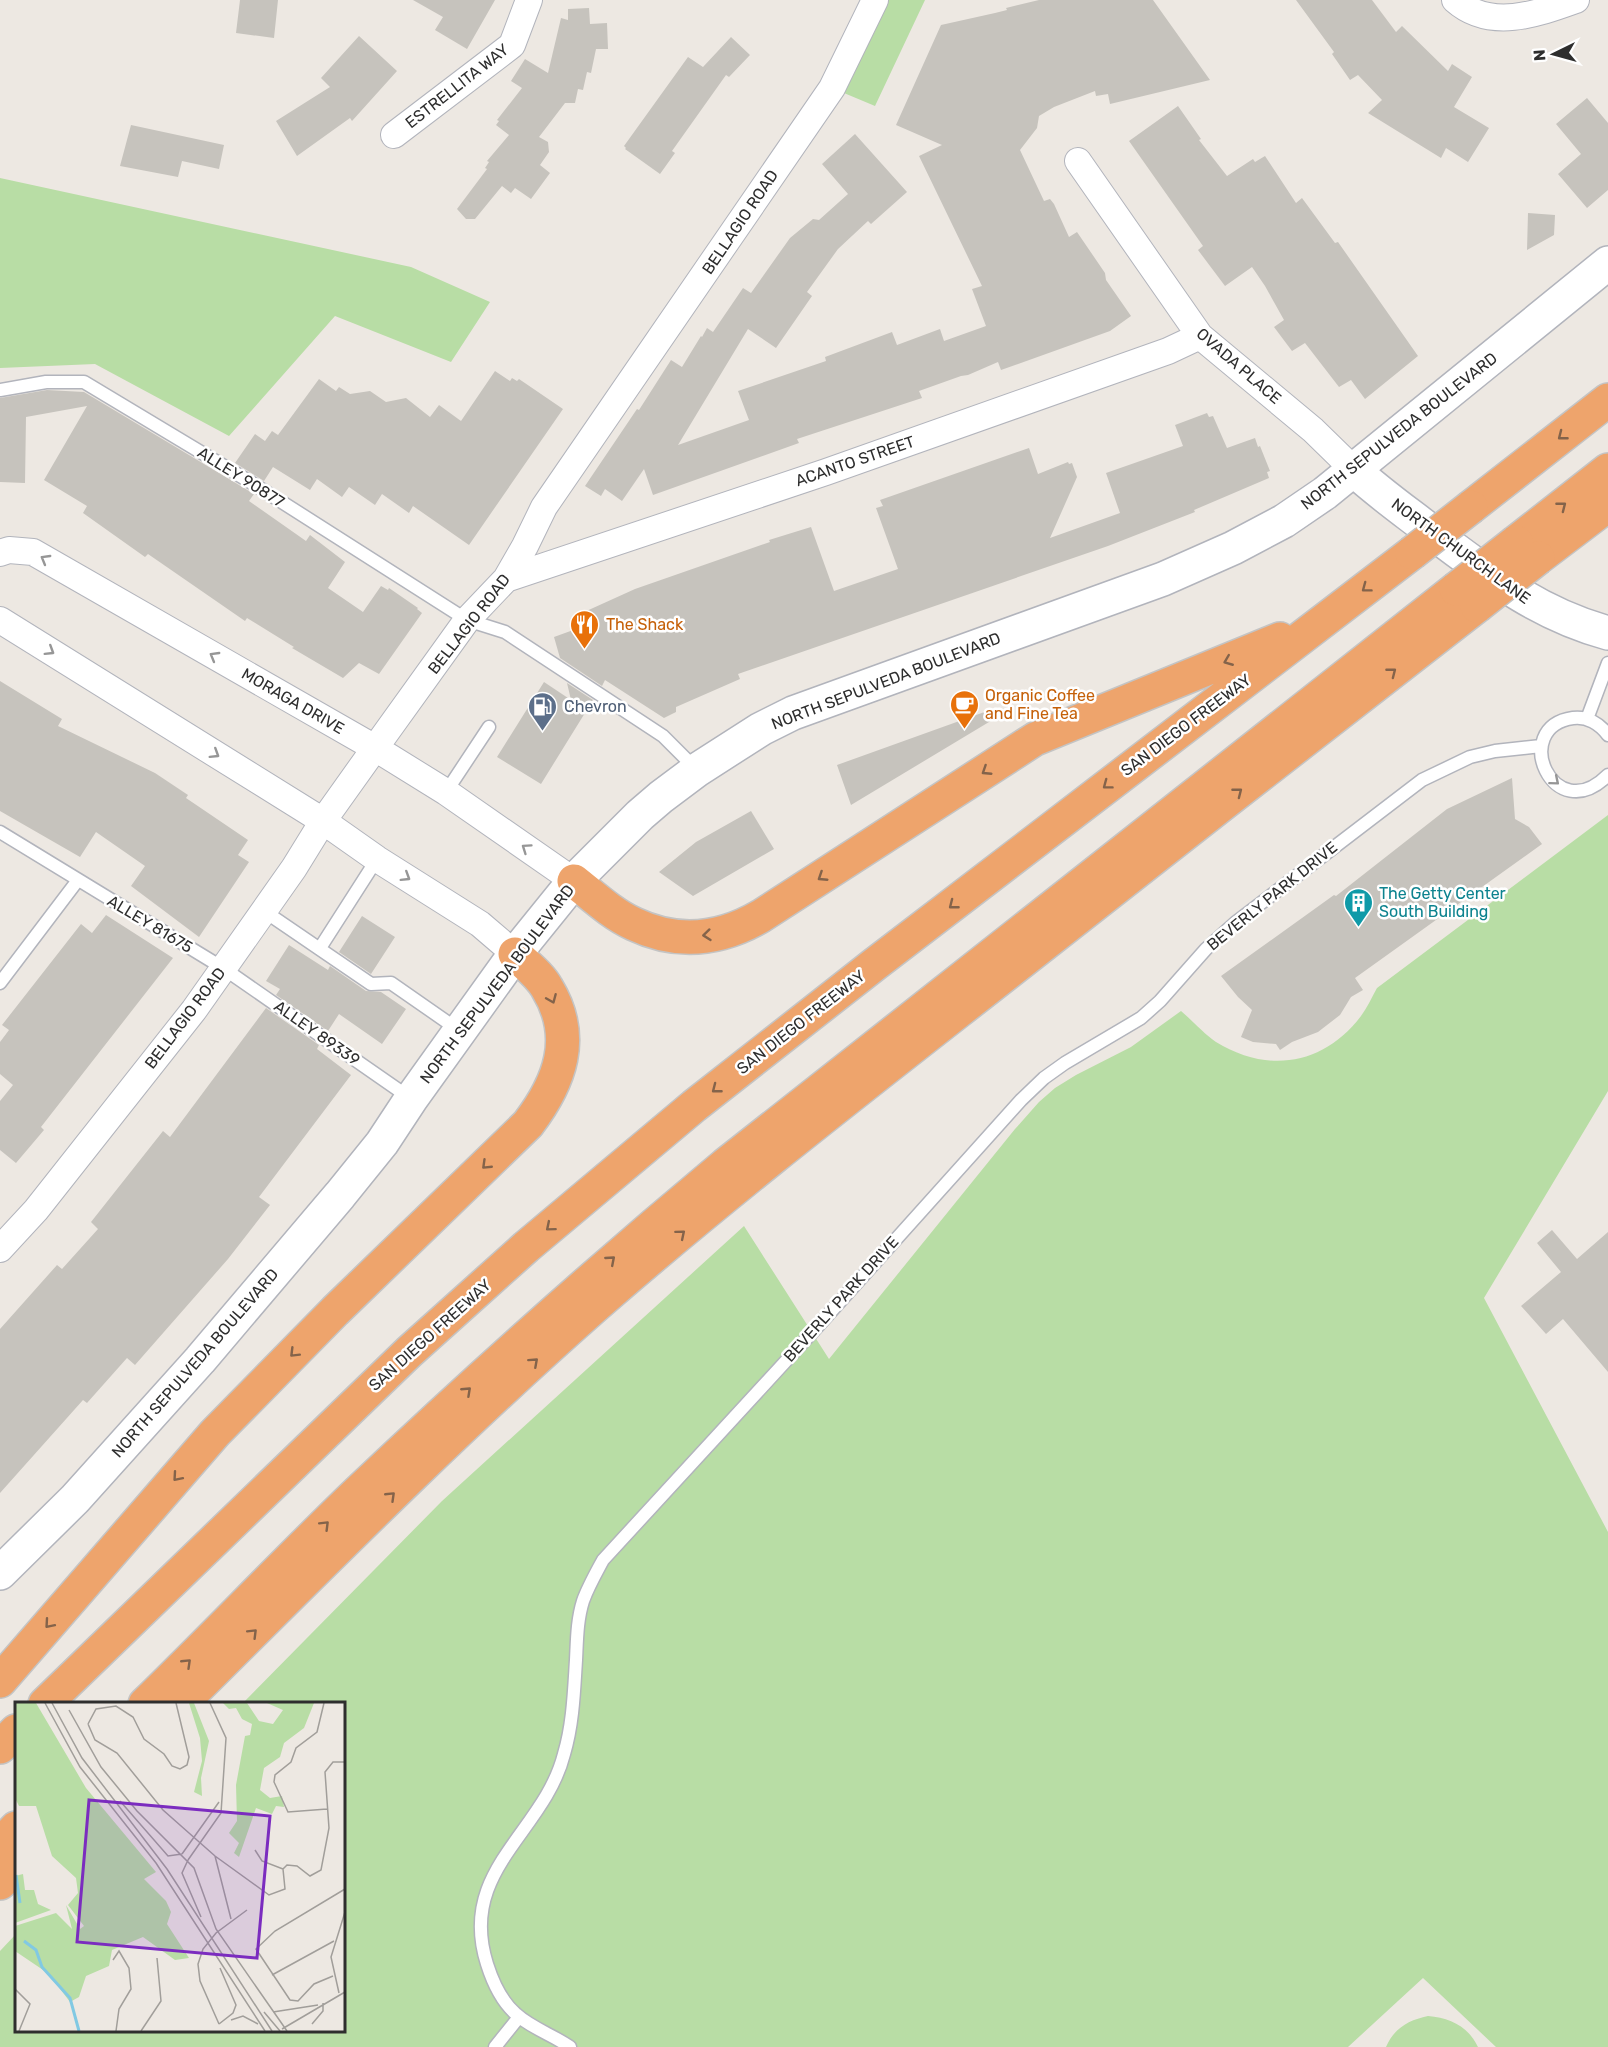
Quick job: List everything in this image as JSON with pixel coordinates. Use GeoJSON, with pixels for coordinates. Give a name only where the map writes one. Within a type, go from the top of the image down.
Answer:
{"type":"FeatureCollection","features":[{"type":"Feature","properties":{"kind":"highway","name":"SAN DIEGO FREEWAY"},"geometry":{"type":"LineString","coordinates":[[47,1702],[393,1368],[526,1247],[694,1106],[1608,400]]}},
{"type":"Feature","properties":{"kind":"highway"},"geometry":{"type":"LineString","coordinates":[[183,1702],[361,1525],[593,1308],[839,1105],[1527,550],[1608,470]]}},
{"type":"Feature","properties":{"kind":"highway"},"geometry":{"type":"LineString","coordinates":[[1527,550],[1608,505]]}},
{"type":"Feature","properties":{"kind":"highway"},"geometry":{"type":"LineString","coordinates":[[147,1702],[366,1485],[541,1322],[643,1233],[725,1165],[1466,598]]}},
{"type":"Feature","properties":{"kind":"highway"},"geometry":{"type":"LineString","coordinates":[[574,881],[609,909],[633,924],[648,930],[687,937],[726,933],[761,916],[1035,739],[1321,623]]}},
{"type":"Feature","properties":{"kind":"highway"},"geometry":{"type":"LineString","coordinates":[[0,1681],[215,1433],[335,1311],[528,1124],[546,1101],[557,1075],[562,1046],[562,1022],[547,987],[515,954]]}},
{"type":"Feature","properties":{"kind":"highway"},"geometry":{"type":"LineString","coordinates":[[0,1747],[15,1732]]}},
{"type":"Feature","properties":{"kind":"highway"},"geometry":{"type":"LineString","coordinates":[[0,1845],[15,1829]]}},
{"type":"Feature","properties":{"kind":"highway"},"geometry":{"type":"LineString","coordinates":[[0,1883],[15,1868]]}},
{"type":"Feature","properties":{"kind":"main road","name":"NORTH SEPULVEDA BOULEVARD"},"geometry":{"type":"LineString","coordinates":[[0,1573],[75,1499],[200,1360],[340,1196],[382,1143],[515,954],[574,881],[640,815],[697,770],[761,729],[793,714],[1164,579],[1233,548],[1284,521],[1325,494],[1608,263]]}},
{"type":"Feature","properties":{"kind":"main road","name":"NORTH CHURCH LANE"},"geometry":{"type":"LineString","coordinates":[[1354,470],[1374,488],[1472,562],[1529,601],[1560,616],[1608,633]]}},
{"type":"Feature","properties":{"kind":"street","name":"ESTRELLITA WAY"},"geometry":{"type":"LineString","coordinates":[[394,135],[512,45],[529,0]]}},
{"type":"Feature","properties":{"kind":"street","name":"BELLAGIO ROAD"},"geometry":{"type":"LineString","coordinates":[[0,1249],[36,1210],[194,1010],[294,868],[323,821],[467,620],[506,579],[544,507],[832,88],[875,0]]}},
{"type":"Feature","properties":{"kind":"street"},"geometry":{"type":"LineString","coordinates":[[1455,0],[1468,11],[1506,19],[1542,12],[1576,0]]}},
{"type":"Feature","properties":{"kind":"street","name":"OVADA PLACE"},"geometry":{"type":"LineString","coordinates":[[1078,161],[1200,336],[1313,430],[1354,470]]}},
{"type":"Feature","properties":{"kind":"street","name":"ACANTO STREET"},"geometry":{"type":"LineString","coordinates":[[506,579],[826,472],[1168,351],[1200,336]]}},
{"type":"Feature","properties":{"kind":"street","name":"MORAGA DRIVE"},"geometry":{"type":"LineString","coordinates":[[0,553],[9,550],[33,552],[375,748],[446,792],[574,881]]}},
{"type":"Feature","properties":{"kind":"street"},"geometry":{"type":"LineString","coordinates":[[0,620],[323,821],[377,859],[480,924],[515,954]]}},
{"type":"Feature","properties":{"kind":"lane","name":"ALLEY 90877"},"geometry":{"type":"LineString","coordinates":[[0,390],[46,382],[84,382],[252,483],[467,620],[504,632],[663,736],[697,770]]}},
{"type":"Feature","properties":{"kind":"lane"},"geometry":{"type":"LineString","coordinates":[[1587,719],[1608,663]]}},
{"type":"Feature","properties":{"kind":"lane"},"geometry":{"type":"LineString","coordinates":[[1608,735],[1598,724],[1587,719],[1575,717],[1562,720],[1545,735],[1540,759],[1543,769],[1558,786],[1570,791],[1586,790],[1598,785],[1608,775]]}},
{"type":"Feature","properties":{"kind":"lane"},"geometry":{"type":"LineString","coordinates":[[446,792],[489,727]]}},
{"type":"Feature","properties":{"kind":"lane","name":"BEVERLY PARK DRIVE"},"geometry":{"type":"LineString","coordinates":[[570,2047],[519,2017],[508,2007],[493,1982],[483,1952],[481,1925],[483,1904],[490,1879],[553,1784],[564,1756],[570,1726],[578,1629],[583,1603],[603,1560],[1044,1077],[1141,1018],[1160,1001],[1206,949],[1235,923],[1422,780],[1470,757],[1495,751],[1541,746]]}},
{"type":"Feature","properties":{"kind":"lane","name":"ALLEY 81675"},"geometry":{"type":"LineString","coordinates":[[0,831],[223,968]]}},
{"type":"Feature","properties":{"kind":"lane"},"geometry":{"type":"LineString","coordinates":[[320,948],[377,859]]}},
{"type":"Feature","properties":{"kind":"lane"},"geometry":{"type":"LineString","coordinates":[[0,983],[78,880]]}},
{"type":"Feature","properties":{"kind":"lane"},"geometry":{"type":"LineString","coordinates":[[264,911],[371,984],[391,983],[460,1031]]}},
{"type":"Feature","properties":{"kind":"lane","name":"ALLEY 89339"},"geometry":{"type":"LineString","coordinates":[[223,968],[411,1099]]}},
{"type":"Feature","properties":{"kind":"lane"},"geometry":{"type":"LineString","coordinates":[[495,2047],[519,2017]]}},
{"type":"Feature","properties":{"kind":"green space"},"geometry":{"type":"Polygon","coordinates":[[[875,0],[925,0],[875,106],[832,88],[875,0]]]}},
{"type":"Feature","properties":{"kind":"green space"},"geometry":{"type":"Polygon","coordinates":[[[0,178],[411,267],[490,302],[451,362],[335,316],[229,436],[95,364],[0,368],[0,178]]]}},
{"type":"Feature","properties":{"kind":"green space"},"geometry":{"type":"Polygon","coordinates":[[[1608,815],[1608,1091],[1484,1298],[1608,1532],[1608,2047],[1496,2047],[1423,1978],[1348,2047],[0,2047],[0,1951],[15,1935],[15,2032],[345,2032],[345,1702],[244,1702],[442,1501],[744,1226],[829,1359],[1015,1129],[1055,1088],[1131,1047],[1181,1011],[1216,1042],[1236,1052],[1275,1061],[1313,1054],[1330,1045],[1346,1032],[1363,1013],[1377,988],[1608,815]]]}},
{"type":"Feature","properties":{"kind":"green space"},"geometry":{"type":"Polygon","coordinates":[[[1428,2016],[1458,2024],[1464,2028],[1478,2047],[1386,2047],[1393,2035],[1403,2026],[1428,2016]]]}},
{"type":"Feature","properties":{"kind":"building"},"geometry":{"type":"Polygon","coordinates":[[[240,0],[278,0],[274,38],[236,33],[240,0]]]}},
{"type":"Feature","properties":{"kind":"building"},"geometry":{"type":"Polygon","coordinates":[[[413,0],[495,0],[467,49],[435,30],[443,17],[413,0]]]}},
{"type":"Feature","properties":{"kind":"building"},"geometry":{"type":"Polygon","coordinates":[[[1039,0],[1153,0],[1210,80],[1110,104],[1108,94],[1096,96],[1095,91],[1054,107],[1039,116],[1037,128],[1020,150],[1044,201],[1050,199],[1054,204],[1069,237],[1077,232],[1131,316],[1110,331],[1001,370],[998,362],[968,375],[919,391],[922,398],[797,439],[799,443],[653,495],[644,469],[622,501],[605,489],[601,496],[585,486],[671,360],[682,367],[707,328],[713,332],[743,288],[751,293],[790,238],[813,219],[819,220],[848,194],[822,164],[855,134],[907,192],[871,224],[868,221],[838,249],[807,292],[812,296],[776,348],[748,329],[678,445],[749,420],[738,391],[826,361],[825,357],[892,332],[897,345],[940,329],[944,341],[986,326],[972,289],[982,286],[919,156],[942,145],[896,125],[941,25],[1039,0]]]}},
{"type":"Feature","properties":{"kind":"building"},"geometry":{"type":"Polygon","coordinates":[[[1296,0],[1372,0],[1396,32],[1402,26],[1448,71],[1452,64],[1472,77],[1454,107],[1489,128],[1468,162],[1446,148],[1441,158],[1368,113],[1382,100],[1358,75],[1350,80],[1332,54],[1334,52],[1296,0]]]}},
{"type":"Feature","properties":{"kind":"building"},"geometry":{"type":"Polygon","coordinates":[[[589,8],[590,24],[607,23],[608,49],[596,49],[591,73],[587,72],[583,90],[578,89],[575,103],[565,103],[539,137],[548,142],[549,152],[540,165],[550,173],[531,199],[515,188],[511,193],[502,186],[475,219],[466,219],[457,209],[487,169],[485,168],[489,162],[487,161],[509,135],[496,125],[499,121],[497,120],[522,88],[511,81],[525,59],[548,73],[561,18],[568,20],[568,9],[589,8]]]}},
{"type":"Feature","properties":{"kind":"building"},"geometry":{"type":"Polygon","coordinates":[[[359,36],[397,71],[352,121],[350,118],[297,156],[276,121],[330,87],[321,78],[359,36]]]}},
{"type":"Feature","properties":{"kind":"building"},"geometry":{"type":"Polygon","coordinates":[[[731,37],[750,55],[729,77],[726,75],[672,151],[675,153],[660,174],[624,146],[688,57],[703,67],[731,37]]]}},
{"type":"Feature","properties":{"kind":"building"},"geometry":{"type":"Polygon","coordinates":[[[1587,98],[1608,123],[1608,190],[1587,208],[1558,174],[1581,154],[1556,124],[1587,98]]]}},
{"type":"Feature","properties":{"kind":"building"},"geometry":{"type":"Polygon","coordinates":[[[1178,106],[1201,139],[1199,140],[1227,176],[1253,159],[1255,162],[1265,156],[1296,203],[1302,198],[1335,243],[1338,242],[1418,356],[1365,399],[1351,380],[1339,387],[1305,343],[1292,351],[1274,327],[1284,320],[1252,267],[1225,286],[1198,250],[1203,246],[1129,141],[1178,106]]]}},
{"type":"Feature","properties":{"kind":"building"},"geometry":{"type":"Polygon","coordinates":[[[131,125],[224,145],[219,169],[182,161],[178,177],[120,166],[131,125]]]}},
{"type":"Feature","properties":{"kind":"building"},"geometry":{"type":"Polygon","coordinates":[[[1528,213],[1555,215],[1554,235],[1527,250],[1528,213]]]}},
{"type":"Feature","properties":{"kind":"building"},"geometry":{"type":"Polygon","coordinates":[[[495,371],[510,381],[512,378],[517,381],[519,379],[563,409],[469,545],[413,506],[409,513],[382,494],[375,505],[349,487],[342,497],[317,479],[310,490],[273,467],[264,481],[235,463],[255,434],[265,441],[272,431],[278,435],[319,379],[336,391],[339,387],[350,394],[370,391],[386,402],[406,398],[430,417],[439,405],[461,421],[495,371]]]}},
{"type":"Feature","properties":{"kind":"building"},"geometry":{"type":"Polygon","coordinates":[[[47,390],[84,392],[254,494],[249,501],[306,541],[310,535],[345,562],[328,588],[363,612],[381,586],[388,590],[389,588],[418,608],[422,613],[379,674],[359,663],[343,678],[247,618],[245,621],[148,554],[145,557],[83,513],[87,506],[44,480],[87,406],[26,417],[25,483],[0,482],[0,398],[47,390]]]}},
{"type":"Feature","properties":{"kind":"building"},"geometry":{"type":"Polygon","coordinates":[[[1207,413],[1209,417],[1213,416],[1227,448],[1255,438],[1270,471],[1267,472],[1269,478],[1194,510],[1195,512],[1108,546],[738,674],[740,679],[676,707],[676,712],[664,718],[605,680],[602,686],[560,658],[554,637],[587,625],[582,613],[635,589],[811,527],[834,591],[898,569],[876,508],[883,506],[880,500],[1029,448],[1038,474],[1068,462],[1072,463],[1077,477],[1050,538],[1120,513],[1106,473],[1183,446],[1175,425],[1207,413]]]}},
{"type":"Feature","properties":{"kind":"building"},"geometry":{"type":"Polygon","coordinates":[[[0,681],[62,719],[58,726],[155,773],[188,795],[186,798],[248,840],[238,855],[249,862],[199,937],[131,886],[145,866],[96,832],[80,857],[0,811],[0,681]]]}},
{"type":"Feature","properties":{"kind":"building","name":"Chevron"},"geometry":{"type":"Polygon","coordinates":[[[544,682],[571,700],[567,683],[593,700],[541,784],[497,757],[544,682]]]}},
{"type":"Feature","properties":{"kind":"building"},"geometry":{"type":"Polygon","coordinates":[[[990,710],[994,719],[851,805],[837,765],[990,710]]]}},
{"type":"Feature","properties":{"kind":"building","name":"The Getty Center South Building"},"geometry":{"type":"Polygon","coordinates":[[[1512,778],[1515,819],[1529,827],[1542,844],[1355,978],[1363,990],[1351,997],[1340,1015],[1318,1032],[1292,1042],[1280,1050],[1276,1044],[1253,1042],[1241,1037],[1252,1010],[1221,976],[1334,895],[1336,896],[1447,809],[1512,778]]]}},
{"type":"Feature","properties":{"kind":"building"},"geometry":{"type":"Polygon","coordinates":[[[751,811],[774,849],[693,896],[659,872],[696,842],[751,811]]]}},
{"type":"Feature","properties":{"kind":"building"},"geometry":{"type":"Polygon","coordinates":[[[106,915],[173,958],[41,1127],[44,1130],[16,1163],[0,1150],[0,1101],[13,1085],[0,1074],[0,1042],[9,1030],[2,1025],[81,924],[92,933],[106,915]]]}},
{"type":"Feature","properties":{"kind":"building"},"geometry":{"type":"Polygon","coordinates":[[[362,916],[395,937],[371,974],[339,952],[362,916]]]}},
{"type":"Feature","properties":{"kind":"building"},"geometry":{"type":"Polygon","coordinates":[[[289,945],[328,970],[330,966],[366,991],[381,992],[406,1009],[382,1044],[339,1014],[328,1031],[276,995],[280,989],[266,981],[289,945]]]}},
{"type":"Feature","properties":{"kind":"building"},"geometry":{"type":"Polygon","coordinates":[[[266,1008],[319,1045],[317,1049],[351,1075],[259,1197],[270,1205],[228,1259],[135,1365],[127,1358],[87,1403],[83,1400],[0,1493],[0,1329],[57,1265],[62,1269],[98,1229],[91,1222],[163,1131],[170,1137],[266,1008]]]}},
{"type":"Feature","properties":{"kind":"building"},"geometry":{"type":"Polygon","coordinates":[[[1552,1230],[1577,1259],[1608,1232],[1608,1372],[1563,1319],[1546,1334],[1521,1306],[1561,1272],[1537,1243],[1552,1230]]]}},
{"type":"Feature","properties":{"kind":"place","name":"The Shack"},"geometry":{"type":"Point","coordinates":[585,650]}},
{"type":"Feature","properties":{"kind":"place","name":"Organic Coffee and Fine Tea"},"geometry":{"type":"Point","coordinates":[964,730]}},
{"type":"Feature","properties":{"kind":"place","name":"Chevron"},"geometry":{"type":"Point","coordinates":[543,732]}},
{"type":"Feature","properties":{"kind":"place","name":"The Getty Center South Building"},"geometry":{"type":"Point","coordinates":[1358,928]}}]}
